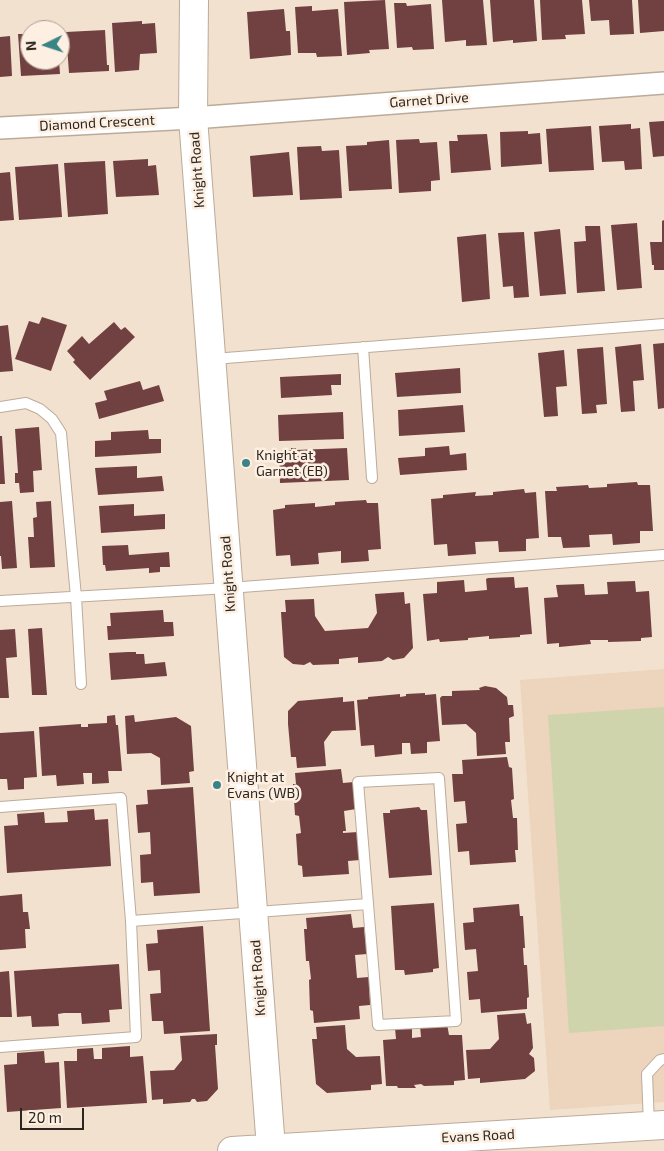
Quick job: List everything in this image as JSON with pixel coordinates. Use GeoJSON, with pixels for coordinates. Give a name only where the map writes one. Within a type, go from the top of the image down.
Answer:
{"type":"FeatureCollection","features":[{"type":"Feature","properties":{"kind":"street","name":"Knight Road"},"geometry":{"type":"LineString","coordinates":[[194,0],[193,118],[271,1148]]}},
{"type":"Feature","properties":{"kind":"street","name":"Garnet Drive"},"geometry":{"type":"LineString","coordinates":[[193,118],[664,83]]}},
{"type":"Feature","properties":{"kind":"street","name":"Diamond Crescent"},"geometry":{"type":"LineString","coordinates":[[0,128],[193,118]]}},
{"type":"Feature","properties":{"kind":"street","name":"Evans Road"},"geometry":{"type":"LineString","coordinates":[[232,1151],[657,1126]]}},
{"type":"Feature","properties":{"kind":"lane"},"geometry":{"type":"LineString","coordinates":[[212,359],[664,324]]}},
{"type":"Feature","properties":{"kind":"lane"},"geometry":{"type":"LineString","coordinates":[[363,347],[372,478]]}},
{"type":"Feature","properties":{"kind":"lane"},"geometry":{"type":"LineString","coordinates":[[0,407],[26,403],[40,409],[52,419],[61,434],[76,597],[81,684]]}},
{"type":"Feature","properties":{"kind":"lane"},"geometry":{"type":"LineString","coordinates":[[0,601],[229,588],[664,555]]}},
{"type":"Feature","properties":{"kind":"lane"},"geometry":{"type":"LineString","coordinates":[[439,778],[456,1021],[378,1025],[368,904],[358,782],[439,778]]}},
{"type":"Feature","properties":{"kind":"lane"},"geometry":{"type":"LineString","coordinates":[[0,807],[121,798],[131,921],[136,1037],[0,1047]]}},
{"type":"Feature","properties":{"kind":"lane"},"geometry":{"type":"LineString","coordinates":[[131,921],[368,904]]}},
{"type":"Feature","properties":{"kind":"lane"},"geometry":{"type":"LineString","coordinates":[[657,1126],[647,1074],[660,1060],[664,1059]]}},
{"type":"Feature","properties":{"kind":"shaded area"},"geometry":{"type":"Polygon","coordinates":[[[664,669],[664,1102],[550,1110],[520,680],[664,669]]]}},
{"type":"Feature","properties":{"kind":"green space"},"geometry":{"type":"Polygon","coordinates":[[[664,707],[664,1026],[569,1033],[548,715],[664,707]]]}},
{"type":"Feature","properties":{"kind":"building"},"geometry":{"type":"Polygon","coordinates":[[[385,0],[389,49],[369,50],[370,53],[347,55],[344,2],[385,0]]]}},
{"type":"Feature","properties":{"kind":"building"},"geometry":{"type":"Polygon","coordinates":[[[442,0],[483,0],[487,45],[466,46],[466,40],[445,42],[442,0]]]}},
{"type":"Feature","properties":{"kind":"building"},"geometry":{"type":"Polygon","coordinates":[[[490,0],[534,0],[537,41],[513,43],[513,40],[493,42],[490,0]]]}},
{"type":"Feature","properties":{"kind":"building"},"geometry":{"type":"Polygon","coordinates":[[[540,0],[582,0],[585,34],[565,35],[566,39],[542,40],[540,0]]]}},
{"type":"Feature","properties":{"kind":"building"},"geometry":{"type":"Polygon","coordinates":[[[589,0],[632,0],[634,34],[610,35],[609,20],[591,21],[589,0]]]}},
{"type":"Feature","properties":{"kind":"building"},"geometry":{"type":"Polygon","coordinates":[[[638,0],[664,0],[664,31],[640,33],[638,0]]]}},
{"type":"Feature","properties":{"kind":"building"},"geometry":{"type":"Polygon","coordinates":[[[394,3],[406,3],[407,6],[431,4],[434,49],[413,50],[412,47],[397,48],[394,3]]]}},
{"type":"Feature","properties":{"kind":"building"},"geometry":{"type":"Polygon","coordinates":[[[312,6],[312,11],[338,9],[342,56],[317,57],[316,53],[298,53],[295,7],[312,6]]]}},
{"type":"Feature","properties":{"kind":"building"},"geometry":{"type":"Polygon","coordinates":[[[284,9],[286,31],[290,31],[291,55],[250,59],[247,12],[284,9]]]}},
{"type":"Feature","properties":{"kind":"building"},"geometry":{"type":"Polygon","coordinates":[[[142,21],[142,24],[155,23],[157,53],[140,54],[139,70],[115,72],[112,23],[142,21]]]}},
{"type":"Feature","properties":{"kind":"building"},"geometry":{"type":"Polygon","coordinates":[[[105,30],[109,71],[69,73],[70,32],[105,30]]]}},
{"type":"Feature","properties":{"kind":"building"},"geometry":{"type":"Polygon","coordinates":[[[18,34],[20,34],[20,62],[18,34]]]}},
{"type":"Feature","properties":{"kind":"building"},"geometry":{"type":"Polygon","coordinates":[[[10,36],[12,76],[0,77],[0,37],[10,36]]]}},
{"type":"Feature","properties":{"kind":"building"},"geometry":{"type":"Polygon","coordinates":[[[21,70],[60,70],[60,74],[21,76],[21,70]]]}},
{"type":"Feature","properties":{"kind":"building"},"geometry":{"type":"Polygon","coordinates":[[[664,121],[664,156],[653,157],[649,122],[664,121]]]}},
{"type":"Feature","properties":{"kind":"building"},"geometry":{"type":"Polygon","coordinates":[[[631,124],[631,129],[640,128],[642,169],[625,170],[624,161],[602,162],[599,126],[631,124]]]}},
{"type":"Feature","properties":{"kind":"building"},"geometry":{"type":"Polygon","coordinates":[[[591,126],[594,170],[549,172],[546,129],[591,126]]]}},
{"type":"Feature","properties":{"kind":"building"},"geometry":{"type":"Polygon","coordinates":[[[528,131],[528,134],[540,133],[542,164],[501,167],[500,132],[528,131]]]}},
{"type":"Feature","properties":{"kind":"building"},"geometry":{"type":"Polygon","coordinates":[[[487,134],[491,170],[451,173],[449,141],[458,141],[457,135],[487,134]]]}},
{"type":"Feature","properties":{"kind":"building"},"geometry":{"type":"Polygon","coordinates":[[[419,139],[420,143],[437,142],[440,180],[431,181],[431,191],[399,193],[396,140],[419,139]]]}},
{"type":"Feature","properties":{"kind":"building"},"geometry":{"type":"Polygon","coordinates":[[[389,140],[392,189],[349,191],[346,146],[367,145],[367,142],[389,140]]]}},
{"type":"Feature","properties":{"kind":"building"},"geometry":{"type":"Polygon","coordinates":[[[321,146],[322,151],[339,150],[342,198],[300,200],[297,147],[321,146]]]}},
{"type":"Feature","properties":{"kind":"building"},"geometry":{"type":"Polygon","coordinates":[[[289,152],[293,195],[253,197],[250,156],[289,152]]]}},
{"type":"Feature","properties":{"kind":"building"},"geometry":{"type":"Polygon","coordinates":[[[148,159],[148,166],[156,165],[159,195],[116,197],[113,161],[148,159]]]}},
{"type":"Feature","properties":{"kind":"building"},"geometry":{"type":"Polygon","coordinates":[[[105,161],[108,214],[68,217],[64,163],[105,161]]]}},
{"type":"Feature","properties":{"kind":"building"},"geometry":{"type":"Polygon","coordinates":[[[58,164],[62,217],[19,220],[15,167],[58,164]]]}},
{"type":"Feature","properties":{"kind":"building"},"geometry":{"type":"Polygon","coordinates":[[[10,172],[14,220],[0,221],[0,173],[10,172]]]}},
{"type":"Feature","properties":{"kind":"building"},"geometry":{"type":"Polygon","coordinates":[[[664,220],[664,270],[654,270],[650,242],[662,242],[662,221],[664,220]]]}},
{"type":"Feature","properties":{"kind":"building"},"geometry":{"type":"Polygon","coordinates":[[[637,223],[642,288],[617,290],[611,225],[637,223]]]}},
{"type":"Feature","properties":{"kind":"building"},"geometry":{"type":"Polygon","coordinates":[[[585,226],[600,226],[605,291],[577,293],[574,242],[586,241],[585,226]]]}},
{"type":"Feature","properties":{"kind":"building"},"geometry":{"type":"Polygon","coordinates":[[[560,229],[566,294],[540,296],[534,232],[560,229]]]}},
{"type":"Feature","properties":{"kind":"building"},"geometry":{"type":"Polygon","coordinates":[[[524,232],[529,297],[514,298],[513,286],[503,287],[498,233],[524,232]]]}},
{"type":"Feature","properties":{"kind":"building"},"geometry":{"type":"Polygon","coordinates":[[[486,234],[490,299],[462,302],[457,237],[486,234]]]}},
{"type":"Feature","properties":{"kind":"building"},"geometry":{"type":"Polygon","coordinates":[[[42,317],[67,325],[51,371],[15,359],[29,321],[39,324],[42,317]]]}},
{"type":"Feature","properties":{"kind":"building"},"geometry":{"type":"Polygon","coordinates":[[[114,322],[121,330],[125,327],[135,337],[90,380],[73,362],[75,360],[67,351],[82,336],[89,344],[114,322]]]}},
{"type":"Feature","properties":{"kind":"building"},"geometry":{"type":"Polygon","coordinates":[[[8,325],[13,371],[0,372],[0,326],[8,325]]]}},
{"type":"Feature","properties":{"kind":"building"},"geometry":{"type":"Polygon","coordinates":[[[664,343],[664,408],[658,409],[653,344],[664,343]]]}},
{"type":"Feature","properties":{"kind":"building"},"geometry":{"type":"Polygon","coordinates":[[[641,344],[644,380],[633,381],[635,411],[621,412],[615,347],[641,344]]]}},
{"type":"Feature","properties":{"kind":"building"},"geometry":{"type":"Polygon","coordinates":[[[603,347],[607,404],[596,405],[597,413],[582,414],[577,349],[603,347]]]}},
{"type":"Feature","properties":{"kind":"building"},"geometry":{"type":"Polygon","coordinates":[[[564,350],[567,386],[556,387],[558,416],[544,417],[538,353],[564,350]]]}},
{"type":"Feature","properties":{"kind":"building"},"geometry":{"type":"Polygon","coordinates":[[[460,368],[461,393],[397,397],[395,373],[460,368]]]}},
{"type":"Feature","properties":{"kind":"building"},"geometry":{"type":"Polygon","coordinates":[[[341,374],[341,385],[331,385],[332,395],[281,398],[280,377],[341,374]]]}},
{"type":"Feature","properties":{"kind":"building"},"geometry":{"type":"Polygon","coordinates":[[[140,381],[143,390],[159,385],[164,401],[99,419],[95,403],[107,400],[104,391],[140,381]]]}},
{"type":"Feature","properties":{"kind":"building"},"geometry":{"type":"Polygon","coordinates":[[[463,405],[465,432],[399,436],[398,410],[463,405]]]}},
{"type":"Feature","properties":{"kind":"building"},"geometry":{"type":"Polygon","coordinates":[[[343,412],[344,439],[279,441],[278,415],[343,412]]]}},
{"type":"Feature","properties":{"kind":"building"},"geometry":{"type":"Polygon","coordinates":[[[39,427],[42,470],[33,471],[34,492],[20,493],[19,483],[15,483],[15,473],[18,473],[15,429],[39,427]]]}},
{"type":"Feature","properties":{"kind":"building"},"geometry":{"type":"Polygon","coordinates":[[[148,430],[149,439],[161,439],[161,453],[95,457],[95,441],[111,440],[111,432],[148,430]]]}},
{"type":"Feature","properties":{"kind":"building"},"geometry":{"type":"Polygon","coordinates":[[[0,436],[2,436],[5,484],[0,484],[0,436]]]}},
{"type":"Feature","properties":{"kind":"building"},"geometry":{"type":"Polygon","coordinates":[[[449,446],[450,455],[466,453],[467,470],[400,475],[398,458],[425,456],[425,448],[449,446]]]}},
{"type":"Feature","properties":{"kind":"building"},"geometry":{"type":"Polygon","coordinates":[[[291,448],[296,448],[296,450],[347,448],[349,480],[280,483],[279,451],[291,450],[291,448]]]}},
{"type":"Feature","properties":{"kind":"building"},"geometry":{"type":"Polygon","coordinates":[[[137,466],[137,478],[162,476],[164,491],[98,495],[95,468],[137,466]]]}},
{"type":"Feature","properties":{"kind":"building"},"geometry":{"type":"Polygon","coordinates":[[[637,482],[638,485],[650,485],[653,531],[640,531],[640,543],[613,545],[612,534],[589,535],[590,547],[563,548],[561,537],[548,537],[545,491],[557,491],[556,487],[588,485],[589,488],[607,487],[607,484],[637,482]]]}},
{"type":"Feature","properties":{"kind":"building"},"geometry":{"type":"Polygon","coordinates":[[[524,489],[525,493],[536,492],[539,538],[526,539],[526,551],[499,552],[498,541],[475,542],[476,554],[448,556],[447,544],[434,545],[431,499],[443,498],[443,495],[476,492],[475,496],[493,495],[493,492],[524,489]]]}},
{"type":"Feature","properties":{"kind":"building"},"geometry":{"type":"Polygon","coordinates":[[[366,500],[367,503],[378,503],[381,549],[368,550],[369,561],[341,563],[341,551],[318,553],[319,564],[291,566],[290,555],[276,556],[273,510],[285,508],[285,505],[315,503],[315,507],[335,505],[335,502],[366,500]]]}},
{"type":"Feature","properties":{"kind":"building"},"geometry":{"type":"Polygon","coordinates":[[[12,501],[17,568],[2,569],[0,556],[0,502],[12,501]]]}},
{"type":"Feature","properties":{"kind":"building"},"geometry":{"type":"Polygon","coordinates":[[[51,501],[55,567],[30,568],[28,537],[34,537],[33,518],[37,517],[36,502],[51,501]]]}},
{"type":"Feature","properties":{"kind":"building"},"geometry":{"type":"Polygon","coordinates":[[[134,504],[134,516],[165,514],[165,529],[101,533],[99,506],[134,504]]]}},
{"type":"Feature","properties":{"kind":"building"},"geometry":{"type":"Polygon","coordinates":[[[128,545],[129,555],[169,552],[170,567],[160,567],[160,572],[149,573],[149,568],[106,571],[105,565],[103,565],[102,546],[128,545]]]}},
{"type":"Feature","properties":{"kind":"building"},"geometry":{"type":"Polygon","coordinates":[[[514,577],[515,588],[528,587],[532,634],[520,635],[520,637],[489,639],[489,636],[468,638],[468,640],[440,642],[439,639],[427,641],[423,594],[437,593],[437,582],[464,580],[465,592],[487,590],[486,579],[488,578],[514,577]]]}},
{"type":"Feature","properties":{"kind":"building"},"geometry":{"type":"Polygon","coordinates":[[[635,581],[636,592],[649,591],[652,637],[641,638],[641,641],[608,642],[608,640],[590,640],[591,644],[559,647],[559,643],[547,644],[544,598],[558,597],[556,585],[584,584],[585,595],[608,594],[607,582],[635,581]]]}},
{"type":"Feature","properties":{"kind":"building"},"geometry":{"type":"Polygon","coordinates":[[[404,592],[405,604],[410,603],[413,648],[404,658],[393,660],[388,657],[382,661],[358,663],[358,657],[339,659],[339,664],[313,665],[310,662],[304,665],[293,664],[284,657],[281,612],[286,612],[285,600],[314,599],[315,616],[325,631],[368,628],[377,613],[375,594],[404,592]]]}},
{"type":"Feature","properties":{"kind":"building"},"geometry":{"type":"Polygon","coordinates":[[[163,610],[164,622],[173,622],[174,636],[108,640],[107,626],[111,626],[110,613],[163,610]]]}},
{"type":"Feature","properties":{"kind":"building"},"geometry":{"type":"Polygon","coordinates":[[[42,628],[47,695],[32,695],[28,629],[42,628]]]}},
{"type":"Feature","properties":{"kind":"building"},"geometry":{"type":"Polygon","coordinates":[[[15,629],[17,657],[6,658],[9,698],[0,698],[0,630],[15,629]]]}},
{"type":"Feature","properties":{"kind":"building"},"geometry":{"type":"Polygon","coordinates":[[[136,652],[136,654],[144,654],[145,664],[165,662],[167,676],[111,680],[109,653],[136,652]]]}},
{"type":"Feature","properties":{"kind":"building"},"geometry":{"type":"Polygon","coordinates":[[[485,686],[496,688],[507,697],[508,705],[513,705],[514,716],[509,718],[510,742],[505,742],[506,754],[477,756],[476,733],[466,724],[442,725],[440,698],[442,696],[452,696],[452,691],[480,690],[479,688],[485,686]]]}},
{"type":"Feature","properties":{"kind":"building"},"geometry":{"type":"Polygon","coordinates":[[[425,693],[425,695],[436,694],[440,741],[427,742],[427,753],[411,754],[410,743],[402,743],[402,754],[375,757],[374,745],[361,746],[357,700],[368,699],[368,697],[400,694],[400,697],[406,696],[406,694],[425,693]]]}},
{"type":"Feature","properties":{"kind":"building"},"geometry":{"type":"Polygon","coordinates":[[[343,697],[343,702],[354,701],[356,730],[332,731],[324,742],[326,766],[297,768],[296,757],[291,757],[288,711],[298,701],[343,697]]]}},
{"type":"Feature","properties":{"kind":"building"},"geometry":{"type":"Polygon","coordinates":[[[115,715],[116,725],[118,725],[122,771],[108,771],[109,783],[92,784],[92,773],[83,773],[84,784],[57,786],[56,775],[42,776],[39,727],[81,724],[81,727],[88,727],[88,724],[107,723],[107,716],[115,715]]]}},
{"type":"Feature","properties":{"kind":"building"},"geometry":{"type":"Polygon","coordinates":[[[134,715],[135,722],[176,717],[191,726],[194,771],[189,772],[190,783],[161,785],[160,758],[151,753],[127,754],[125,716],[134,715]]]}},
{"type":"Feature","properties":{"kind":"building"},"geometry":{"type":"Polygon","coordinates":[[[34,731],[37,777],[24,778],[24,789],[8,790],[7,779],[0,779],[0,733],[34,731]]]}},
{"type":"Feature","properties":{"kind":"building"},"geometry":{"type":"Polygon","coordinates":[[[507,757],[509,767],[512,768],[514,799],[511,800],[513,818],[517,818],[518,850],[515,850],[516,862],[470,865],[469,851],[458,852],[456,824],[467,823],[465,801],[454,802],[452,774],[463,774],[462,760],[507,757]]]}},
{"type":"Feature","properties":{"kind":"building"},"geometry":{"type":"Polygon","coordinates":[[[341,769],[343,783],[354,782],[356,809],[344,811],[346,831],[343,831],[343,833],[358,832],[360,860],[348,861],[349,874],[303,877],[302,866],[298,865],[296,834],[301,833],[299,816],[295,815],[293,784],[296,784],[295,773],[341,769]]]}},
{"type":"Feature","properties":{"kind":"building"},"geometry":{"type":"Polygon","coordinates":[[[193,787],[200,893],[154,896],[153,882],[141,883],[140,855],[151,854],[150,832],[138,833],[136,805],[148,804],[147,790],[193,787]]]}},
{"type":"Feature","properties":{"kind":"building"},"geometry":{"type":"Polygon","coordinates":[[[419,807],[421,810],[427,810],[432,875],[389,878],[383,813],[390,813],[390,810],[419,807]]]}},
{"type":"Feature","properties":{"kind":"building"},"geometry":{"type":"Polygon","coordinates":[[[94,809],[95,820],[108,819],[111,866],[7,873],[4,826],[18,825],[17,814],[44,812],[45,823],[68,822],[67,811],[94,809]]]}},
{"type":"Feature","properties":{"kind":"building"},"geometry":{"type":"Polygon","coordinates":[[[22,894],[23,912],[28,912],[30,929],[25,929],[26,948],[0,950],[0,896],[22,894]]]}},
{"type":"Feature","properties":{"kind":"building"},"geometry":{"type":"Polygon","coordinates":[[[434,903],[439,968],[433,969],[433,972],[405,975],[404,970],[395,970],[391,906],[434,903]]]}},
{"type":"Feature","properties":{"kind":"building"},"geometry":{"type":"Polygon","coordinates":[[[519,904],[520,916],[523,916],[524,965],[527,965],[529,997],[527,998],[527,1009],[481,1013],[480,999],[469,1000],[467,972],[478,971],[476,949],[465,950],[463,923],[474,922],[473,908],[519,904]]]}},
{"type":"Feature","properties":{"kind":"building"},"geometry":{"type":"Polygon","coordinates":[[[351,914],[353,928],[364,927],[367,954],[355,955],[357,978],[369,977],[370,1005],[359,1006],[360,1019],[314,1023],[313,1011],[310,1010],[309,980],[311,979],[309,961],[306,961],[304,929],[307,929],[306,918],[351,914]]]}},
{"type":"Feature","properties":{"kind":"building"},"geometry":{"type":"Polygon","coordinates":[[[203,926],[210,1031],[164,1034],[163,1021],[152,1021],[150,994],[161,993],[160,970],[148,971],[146,944],[158,943],[157,930],[203,926]]]}},
{"type":"Feature","properties":{"kind":"building"},"geometry":{"type":"Polygon","coordinates":[[[119,964],[122,1009],[109,1010],[110,1022],[82,1024],[81,1013],[64,1013],[58,1014],[59,1026],[32,1027],[31,1016],[17,1017],[14,971],[119,964]]]}},
{"type":"Feature","properties":{"kind":"building"},"geometry":{"type":"Polygon","coordinates":[[[9,971],[12,1017],[0,1017],[0,972],[9,971]]]}},
{"type":"Feature","properties":{"kind":"building"},"geometry":{"type":"Polygon","coordinates":[[[525,1013],[527,1024],[531,1023],[533,1048],[529,1054],[534,1058],[535,1071],[525,1079],[480,1083],[480,1078],[468,1079],[466,1050],[490,1049],[499,1039],[497,1015],[525,1013]]]}},
{"type":"Feature","properties":{"kind":"building"},"geometry":{"type":"Polygon","coordinates":[[[447,1024],[449,1035],[462,1035],[465,1080],[454,1081],[454,1085],[414,1085],[416,1088],[386,1086],[383,1040],[396,1039],[395,1028],[412,1027],[412,1038],[421,1037],[420,1026],[447,1024]]]}},
{"type":"Feature","properties":{"kind":"building"},"geometry":{"type":"Polygon","coordinates":[[[345,1025],[347,1049],[356,1057],[380,1056],[382,1084],[371,1085],[371,1090],[327,1093],[316,1084],[312,1039],[317,1039],[316,1027],[345,1025]]]}},
{"type":"Feature","properties":{"kind":"building"},"geometry":{"type":"Polygon","coordinates":[[[217,1034],[217,1045],[215,1045],[218,1089],[207,1101],[197,1102],[195,1099],[192,1099],[190,1102],[163,1104],[163,1099],[152,1100],[150,1071],[174,1070],[182,1060],[180,1036],[217,1034]]]}},
{"type":"Feature","properties":{"kind":"building"},"geometry":{"type":"Polygon","coordinates":[[[130,1046],[130,1057],[143,1056],[147,1103],[67,1108],[64,1061],[77,1061],[77,1049],[93,1048],[94,1059],[102,1059],[102,1048],[130,1046]]]}},
{"type":"Feature","properties":{"kind":"building"},"geometry":{"type":"Polygon","coordinates":[[[44,1051],[45,1063],[59,1062],[61,1108],[7,1112],[4,1065],[17,1064],[17,1053],[44,1051]]]}},
{"type":"Feature","properties":{"kind":"place","name":"Knight at Garnet (EB)"},"geometry":{"type":"Point","coordinates":[246,463]}},
{"type":"Feature","properties":{"kind":"place","name":"Knight at Evans (WB)"},"geometry":{"type":"Point","coordinates":[217,785]}}]}
